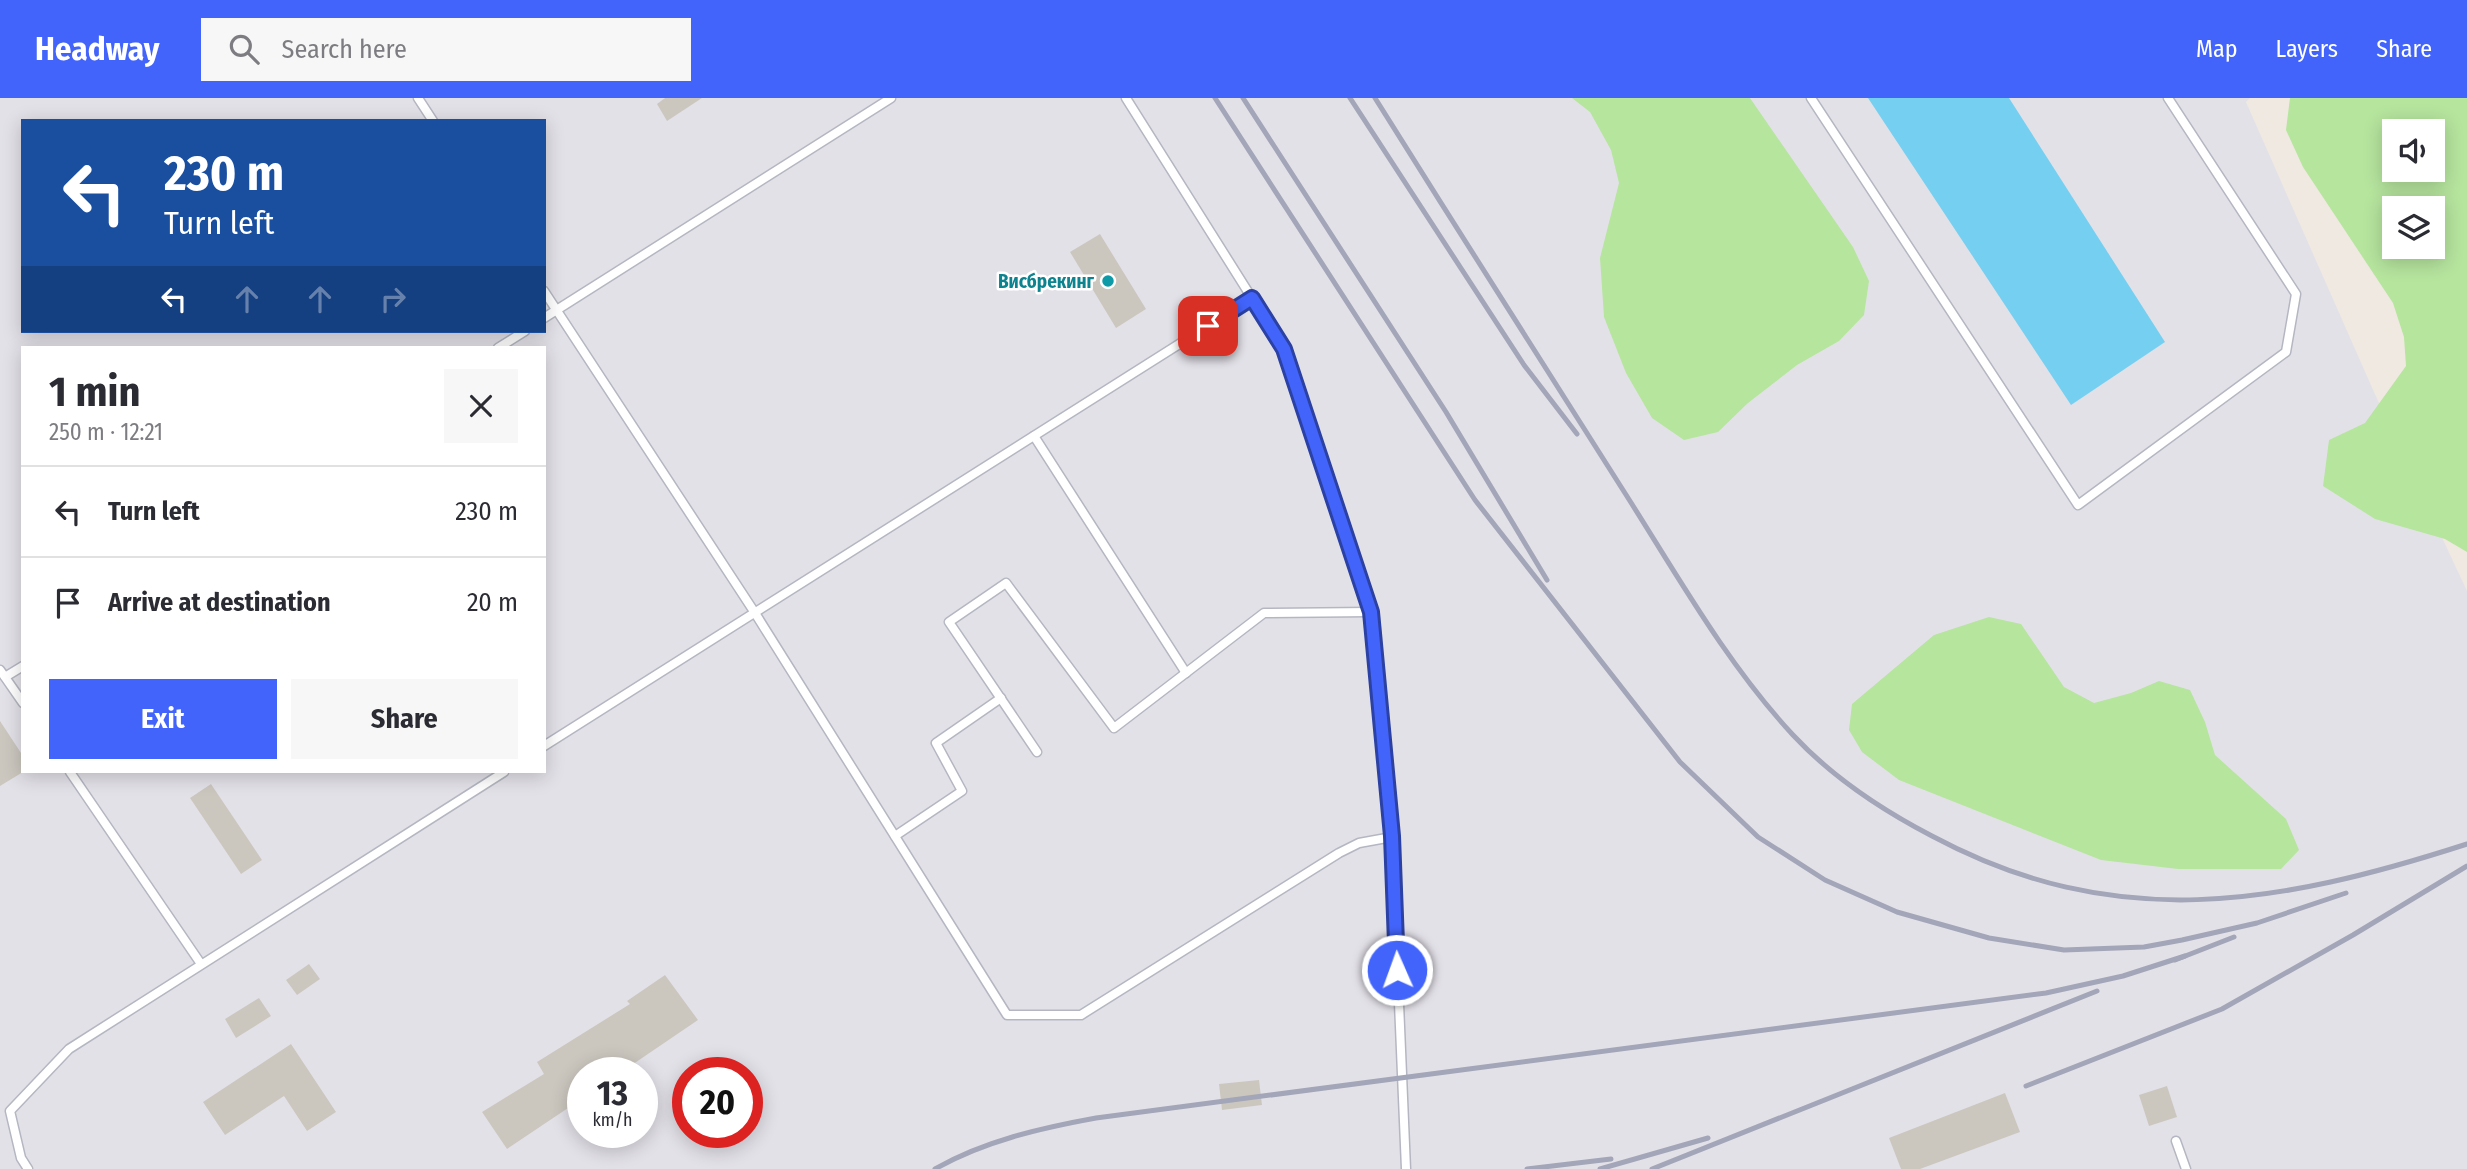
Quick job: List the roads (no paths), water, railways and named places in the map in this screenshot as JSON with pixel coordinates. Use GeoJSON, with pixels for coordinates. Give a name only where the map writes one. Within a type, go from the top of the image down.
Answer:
{"type":"FeatureCollection","features":[{"type":"Feature","properties":{"kind":"lane"},"geometry":{"type":"LineString","coordinates":[[418,98],[432,119]]}},
{"type":"Feature","properties":{"kind":"lane"},"geometry":{"type":"LineString","coordinates":[[546,317],[891,98]]}},
{"type":"Feature","properties":{"kind":"lane"},"geometry":{"type":"LineString","coordinates":[[1126,98],[1284,349],[1371,612],[1392,836],[1406,1169]]}},
{"type":"Feature","properties":{"kind":"lane"},"geometry":{"type":"LineString","coordinates":[[1811,98],[2078,505],[2286,352],[2295,294],[2168,98]]}},
{"type":"Feature","properties":{"kind":"lane"},"geometry":{"type":"LineString","coordinates":[[546,295],[755,613],[1007,1015],[1081,1015],[1339,853],[1359,843],[1392,836]]}},
{"type":"Feature","properties":{"kind":"lane"},"geometry":{"type":"LineString","coordinates":[[546,745],[1252,298]]}},
{"type":"Feature","properties":{"kind":"lane"},"geometry":{"type":"LineString","coordinates":[[501,346],[521,333]]}},
{"type":"Feature","properties":{"kind":"lane"},"geometry":{"type":"LineString","coordinates":[[1034,436],[1186,673]]}},
{"type":"Feature","properties":{"kind":"lane"},"geometry":{"type":"LineString","coordinates":[[1037,752],[948,622],[1006,583],[1114,728],[1264,614],[1371,612]]}},
{"type":"Feature","properties":{"kind":"lane"},"geometry":{"type":"LineString","coordinates":[[21,667],[3,673],[21,700]]}},
{"type":"Feature","properties":{"kind":"lane"},"geometry":{"type":"LineString","coordinates":[[895,836],[962,791],[936,744],[1000,698]]}},
{"type":"Feature","properties":{"kind":"lane"},"geometry":{"type":"LineString","coordinates":[[71,773],[201,964]]}},
{"type":"Feature","properties":{"kind":"lane"},"geometry":{"type":"LineString","coordinates":[[28,1169],[21,1158],[10,1111],[69,1049],[502,773]]}},
{"type":"Feature","properties":{"kind":"lane"},"geometry":{"type":"LineString","coordinates":[[2176,1141],[2186,1169]]}},
{"type":"Feature","properties":{"kind":"water"},"geometry":{"type":"Polygon","coordinates":[[[1868,98],[2009,98],[2165,342],[2071,405],[1868,98]]]}},
{"type":"Feature","properties":{"kind":"railway"},"geometry":{"type":"LineString","coordinates":[[1215,98],[1475,500],[1680,762],[1758,837],[1825,880],[1897,912],[1989,938],[2064,950],[2144,947],[2182,940],[2257,923],[2346,893]]}},
{"type":"Feature","properties":{"kind":"railway"},"geometry":{"type":"LineString","coordinates":[[1243,98],[1446,412],[1547,580]]}},
{"type":"Feature","properties":{"kind":"railway"},"geometry":{"type":"LineString","coordinates":[[1350,98],[1524,365],[1577,434]]}},
{"type":"Feature","properties":{"kind":"railway"},"geometry":{"type":"LineString","coordinates":[[1375,98],[1724,648],[1793,735],[1808,751],[1858,792],[1932,836],[2000,867],[2066,887],[2132,898],[2197,900],[2263,894],[2329,882],[2467,844]]}},
{"type":"Feature","properties":{"kind":"railway"},"geometry":{"type":"LineString","coordinates":[[2026,1086],[2222,1009],[2353,935],[2467,866]]}},
{"type":"Feature","properties":{"kind":"railway"},"geometry":{"type":"LineString","coordinates":[[2175,960],[2234,937]]}},
{"type":"Feature","properties":{"kind":"railway"},"geometry":{"type":"LineString","coordinates":[[935,1169],[993,1143],[1096,1118],[2046,993],[2123,976],[2185,956]]}},
{"type":"Feature","properties":{"kind":"railway"},"geometry":{"type":"LineString","coordinates":[[1652,1169],[2097,991]]}},
{"type":"Feature","properties":{"kind":"railway"},"geometry":{"type":"LineString","coordinates":[[1600,1169],[1708,1138]]}},
{"type":"Feature","properties":{"kind":"railway"},"geometry":{"type":"LineString","coordinates":[[1527,1169],[1611,1159]]}},
{"type":"Feature","properties":{"kind":"place","name":"Висбрекинг"},"geometry":{"type":"Point","coordinates":[1108,281]}}]}
